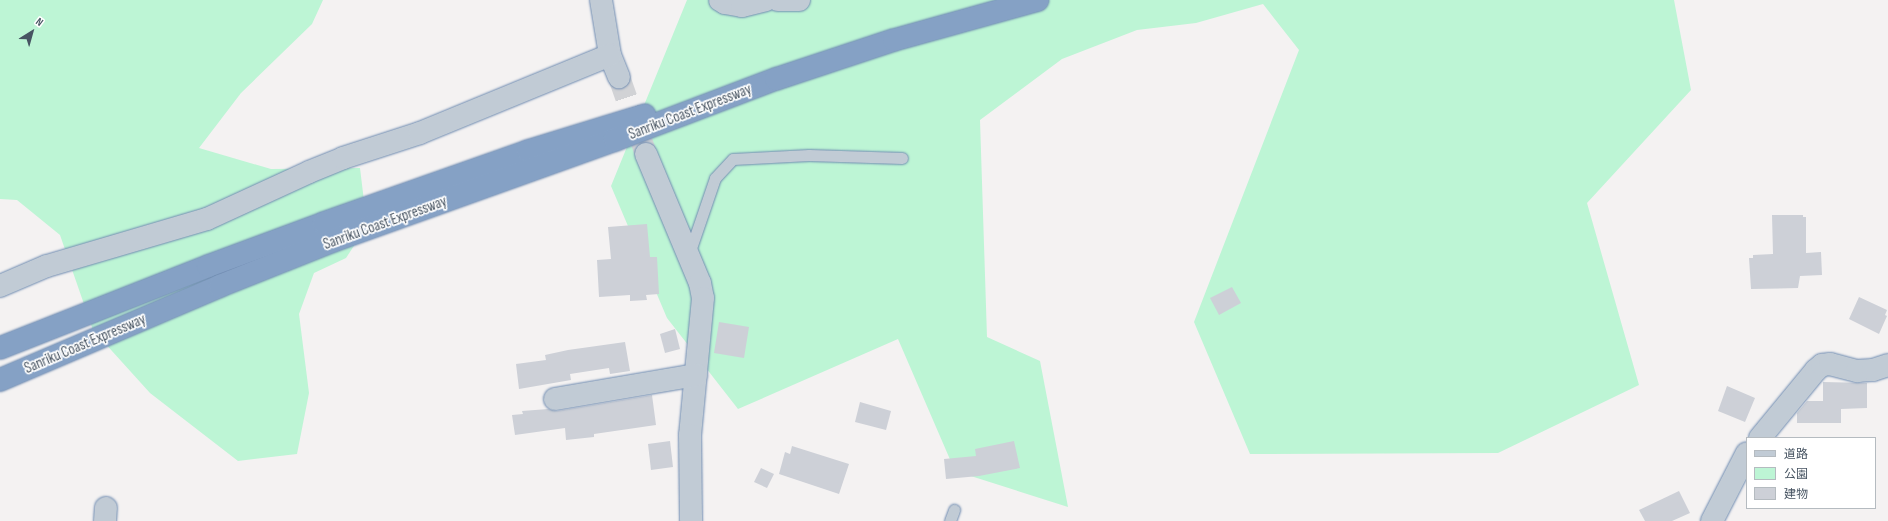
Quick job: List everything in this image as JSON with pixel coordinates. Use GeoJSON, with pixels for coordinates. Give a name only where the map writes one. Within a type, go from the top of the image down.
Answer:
{"type":"FeatureCollection","features":[{"type":"Feature","properties":{"kind":"highway","name":"Sanriku Coast Expressway"},"geometry":{"type":"LineString","coordinates":[[0,380],[220,286],[333,241],[615,140],[776,79],[894,40],[1038,0]]}},
{"type":"Feature","properties":{"kind":"highway","name":"Sanriku Coast Expressway"},"geometry":{"type":"LineString","coordinates":[[0,348],[208,266],[415,190],[609,125],[776,79]]}},
{"type":"Feature","properties":{"kind":"street"},"geometry":{"type":"LineString","coordinates":[[601,0],[610,55],[619,77]]}},
{"type":"Feature","properties":{"kind":"street"},"geometry":{"type":"LineString","coordinates":[[720,0],[725,3],[742,6],[766,0]]}},
{"type":"Feature","properties":{"kind":"street"},"geometry":{"type":"LineString","coordinates":[[778,0],[799,0]]}},
{"type":"Feature","properties":{"kind":"street"},"geometry":{"type":"LineString","coordinates":[[0,286],[47,266],[207,219],[343,158],[420,133],[610,55]]}},
{"type":"Feature","properties":{"kind":"street"},"geometry":{"type":"LineString","coordinates":[[646,154],[700,283],[703,298],[690,435],[691,521]]}},
{"type":"Feature","properties":{"kind":"street"},"geometry":{"type":"LineString","coordinates":[[1761,437],[1816,370],[1822,365],[1830,364],[1857,371],[1873,370],[1888,365]]}},
{"type":"Feature","properties":{"kind":"street"},"geometry":{"type":"LineString","coordinates":[[555,399],[696,375]]}},
{"type":"Feature","properties":{"kind":"street"},"geometry":{"type":"LineString","coordinates":[[1712,521],[1746,455]]}},
{"type":"Feature","properties":{"kind":"lane"},"geometry":{"type":"LineString","coordinates":[[688,255],[715,178],[733,159],[809,155],[902,158]]}},
{"type":"Feature","properties":{"kind":"lane"},"geometry":{"type":"LineString","coordinates":[[950,521],[954,510]]}},
{"type":"Feature","properties":{"kind":"green space"},"geometry":{"type":"Polygon","coordinates":[[[0,0],[323,0],[312,24],[241,93],[199,148],[271,169],[360,168],[367,226],[346,258],[314,273],[299,314],[309,393],[297,454],[238,461],[150,393],[93,330],[60,235],[17,200],[0,199],[0,0]]]}},
{"type":"Feature","properties":{"kind":"green space"},"geometry":{"type":"Polygon","coordinates":[[[687,0],[1674,0],[1691,90],[1587,203],[1639,385],[1498,453],[1250,454],[1194,322],[1299,50],[1263,4],[1196,23],[1137,30],[1062,59],[980,120],[987,337],[1040,361],[1068,507],[955,471],[898,339],[738,409],[667,318],[611,186],[687,0]]]}},
{"type":"Feature","properties":{"kind":"building"},"geometry":{"type":"Polygon","coordinates":[[[1772,215],[1803,215],[1803,217],[1806,217],[1806,253],[1821,252],[1822,275],[1800,276],[1798,288],[1751,289],[1749,258],[1753,258],[1753,255],[1773,254],[1772,215]]]}},
{"type":"Feature","properties":{"kind":"building"},"geometry":{"type":"Polygon","coordinates":[[[647,224],[650,257],[657,257],[659,294],[646,295],[647,300],[630,301],[630,295],[599,297],[597,260],[611,259],[608,227],[647,224]]]}},
{"type":"Feature","properties":{"kind":"building"},"geometry":{"type":"Polygon","coordinates":[[[1232,287],[1241,303],[1219,315],[1210,298],[1232,287]]]}},
{"type":"Feature","properties":{"kind":"building"},"geometry":{"type":"Polygon","coordinates":[[[1859,297],[1887,310],[1885,315],[1887,316],[1879,334],[1849,319],[1859,297]]]}},
{"type":"Feature","properties":{"kind":"building"},"geometry":{"type":"Polygon","coordinates":[[[719,322],[749,327],[744,358],[714,353],[719,322]]]}},
{"type":"Feature","properties":{"kind":"building"},"geometry":{"type":"Polygon","coordinates":[[[675,329],[680,349],[665,353],[660,334],[675,329]]]}},
{"type":"Feature","properties":{"kind":"building"},"geometry":{"type":"Polygon","coordinates":[[[625,342],[630,371],[610,374],[609,368],[570,374],[571,380],[519,389],[516,364],[546,360],[545,355],[568,350],[625,342]]]}},
{"type":"Feature","properties":{"kind":"building"},"geometry":{"type":"Polygon","coordinates":[[[1823,382],[1867,383],[1867,408],[1841,409],[1841,423],[1797,423],[1797,413],[1807,401],[1823,401],[1823,382]]]}},
{"type":"Feature","properties":{"kind":"building"},"geometry":{"type":"Polygon","coordinates":[[[1727,386],[1755,398],[1745,422],[1718,411],[1727,386]]]}},
{"type":"Feature","properties":{"kind":"building"},"geometry":{"type":"Polygon","coordinates":[[[652,395],[656,425],[594,434],[594,437],[566,440],[565,428],[515,435],[512,415],[523,414],[522,411],[548,409],[557,411],[652,395]]]}},
{"type":"Feature","properties":{"kind":"building"},"geometry":{"type":"Polygon","coordinates":[[[860,402],[891,411],[886,430],[855,422],[860,402]]]}},
{"type":"Feature","properties":{"kind":"building"},"geometry":{"type":"Polygon","coordinates":[[[670,441],[673,467],[651,470],[648,444],[670,441]]]}},
{"type":"Feature","properties":{"kind":"building"},"geometry":{"type":"Polygon","coordinates":[[[1014,441],[1020,468],[979,476],[946,479],[944,459],[976,456],[975,449],[1014,441]]]}},
{"type":"Feature","properties":{"kind":"building"},"geometry":{"type":"Polygon","coordinates":[[[792,446],[849,464],[839,494],[779,474],[785,452],[790,454],[792,446]]]}},
{"type":"Feature","properties":{"kind":"building"},"geometry":{"type":"Polygon","coordinates":[[[761,468],[774,474],[767,488],[754,482],[761,468]]]}},
{"type":"Feature","properties":{"kind":"building"},"geometry":{"type":"Polygon","coordinates":[[[1679,491],[1690,513],[1672,521],[1645,521],[1639,510],[1679,491]]]}},
{"type":"Feature","properties":{"kind":"tunnel"},"geometry":{"type":"LineString","coordinates":[[619,77],[646,154]]}}]}
